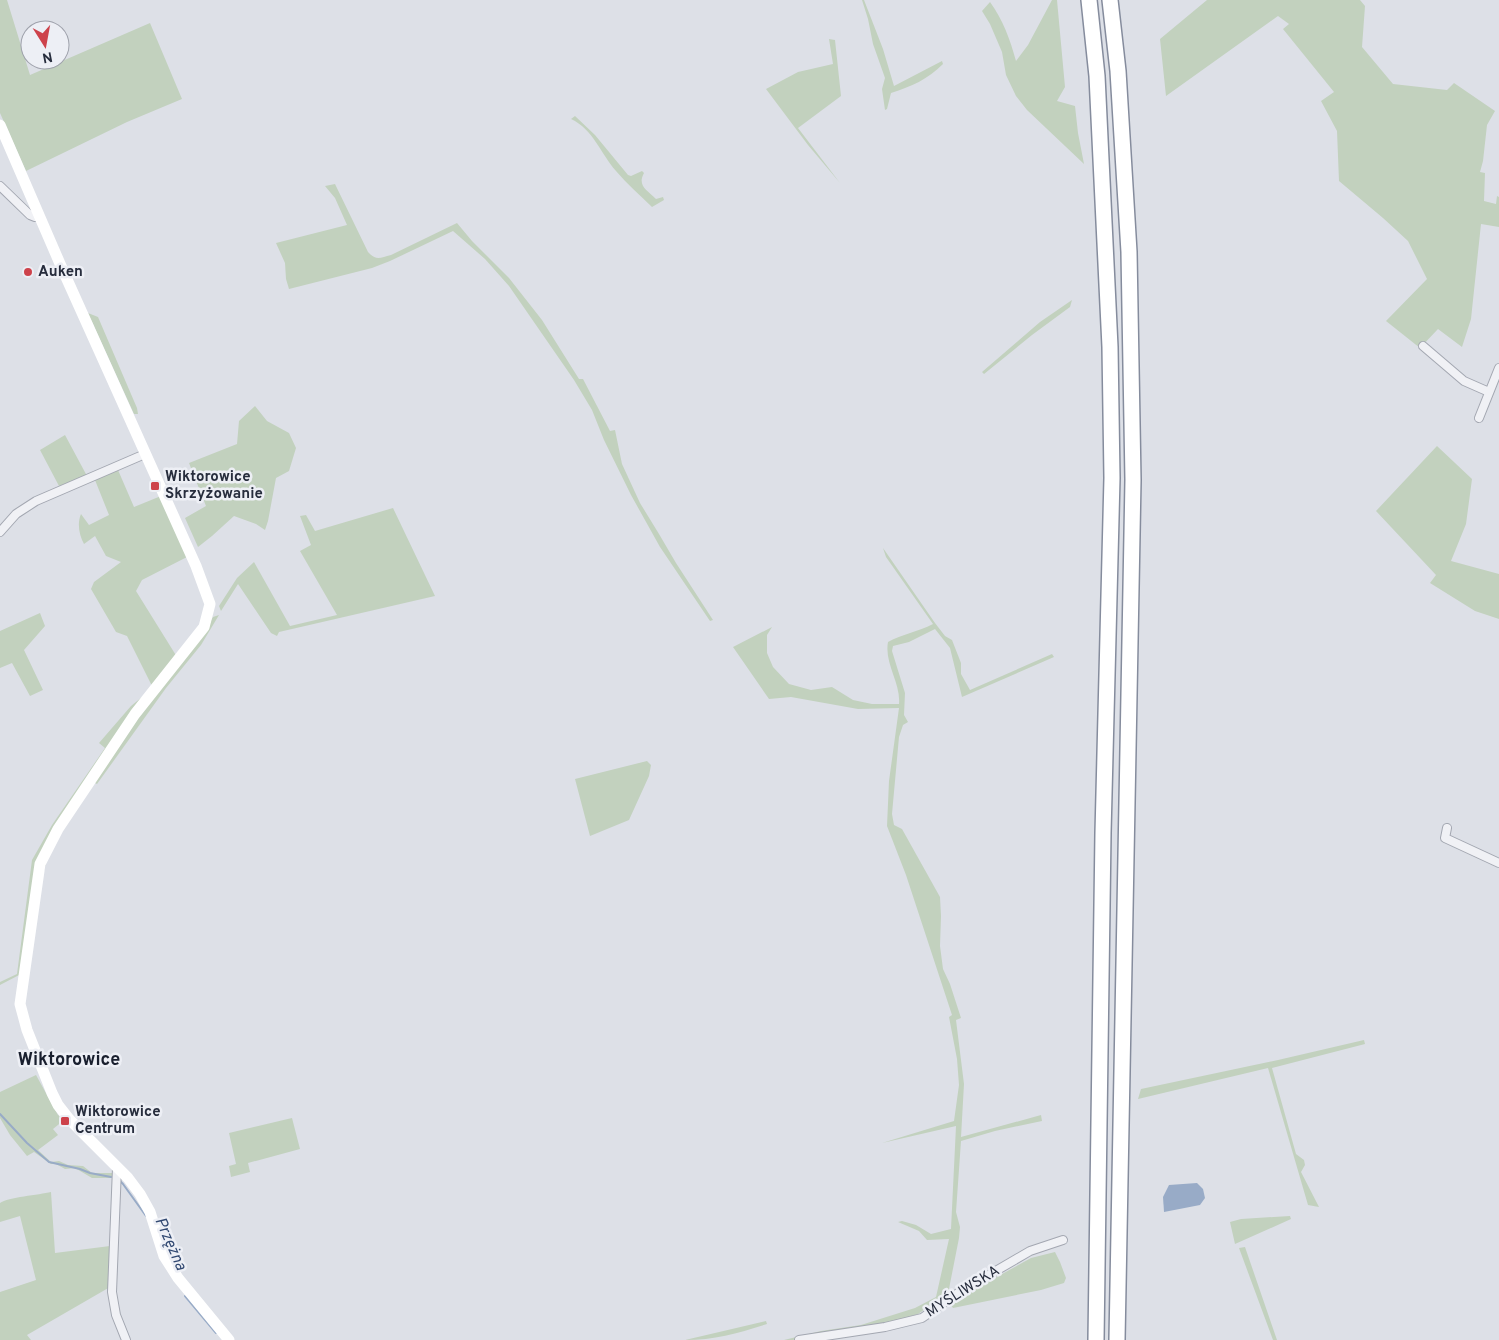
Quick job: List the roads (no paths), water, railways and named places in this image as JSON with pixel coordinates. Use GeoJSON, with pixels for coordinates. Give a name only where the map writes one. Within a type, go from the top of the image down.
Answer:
{"type":"FeatureCollection","features":[{"type":"Feature","properties":{"kind":"highway"},"geometry":{"type":"LineString","coordinates":[[1089,0],[1100,125],[1110,347],[1112,478],[1103,833],[1096,1340]]}},
{"type":"Feature","properties":{"kind":"highway"},"geometry":{"type":"LineString","coordinates":[[1110,0],[1118,71],[1129,252],[1133,480],[1117,1340]]}},
{"type":"Feature","properties":{"kind":"street"},"geometry":{"type":"LineString","coordinates":[[0,125],[61,266],[196,566],[210,604],[204,627],[135,714],[48,847],[40,864],[20,1004],[26,1030],[58,1105],[81,1132],[128,1178],[140,1194],[150,1212],[164,1256],[178,1278],[229,1340]]}},
{"type":"Feature","properties":{"kind":"street"},"geometry":{"type":"LineString","coordinates":[[0,186],[30,215],[34,217],[39,216]]}},
{"type":"Feature","properties":{"kind":"street"},"geometry":{"type":"LineString","coordinates":[[1423,346],[1464,381],[1489,392]]}},
{"type":"Feature","properties":{"kind":"street"},"geometry":{"type":"LineString","coordinates":[[1479,418],[1499,368]]}},
{"type":"Feature","properties":{"kind":"street"},"geometry":{"type":"LineString","coordinates":[[0,532],[16,514],[36,501],[145,454]]}},
{"type":"Feature","properties":{"kind":"street"},"geometry":{"type":"LineString","coordinates":[[1447,828],[1445,838],[1499,863]]}},
{"type":"Feature","properties":{"kind":"street"},"geometry":{"type":"LineString","coordinates":[[117,1168],[112,1292],[116,1315],[126,1340]]}},
{"type":"Feature","properties":{"kind":"street","name":"MYŚLIWSKA"},"geometry":{"type":"LineString","coordinates":[[799,1340],[885,1327],[922,1318],[958,1292],[1030,1251],[1063,1240]]}},
{"type":"Feature","properties":{"kind":"water"},"geometry":{"type":"Polygon","coordinates":[[[1197,1183],[1203,1189],[1205,1198],[1200,1205],[1164,1212],[1163,1197],[1169,1185],[1197,1183]]]}},
{"type":"Feature","properties":{"kind":"waterway","name":"Przężna"},"geometry":{"type":"LineString","coordinates":[[0,1114],[27,1143],[49,1162],[111,1177]]}},
{"type":"Feature","properties":{"kind":"waterway","name":"Przężna"},"geometry":{"type":"LineString","coordinates":[[119,1180],[146,1216]]}},
{"type":"Feature","properties":{"kind":"waterway","name":"Przężna"},"geometry":{"type":"LineString","coordinates":[[185,1296],[216,1333]]}},
{"type":"Feature","properties":{"kind":"place","name":"Auken"},"geometry":{"type":"Point","coordinates":[28,272]}},
{"type":"Feature","properties":{"kind":"place","name":"Wiktorowice Skrzyżowanie"},"geometry":{"type":"Point","coordinates":[155,486]}},
{"type":"Feature","properties":{"kind":"place","name":"Wiktorowice Centrum"},"geometry":{"type":"Point","coordinates":[65,1121]}},
{"type":"Feature","properties":{"kind":"district","name":"Wiktorowice"},"geometry":{"type":"Point","coordinates":[69,1060]}}]}
